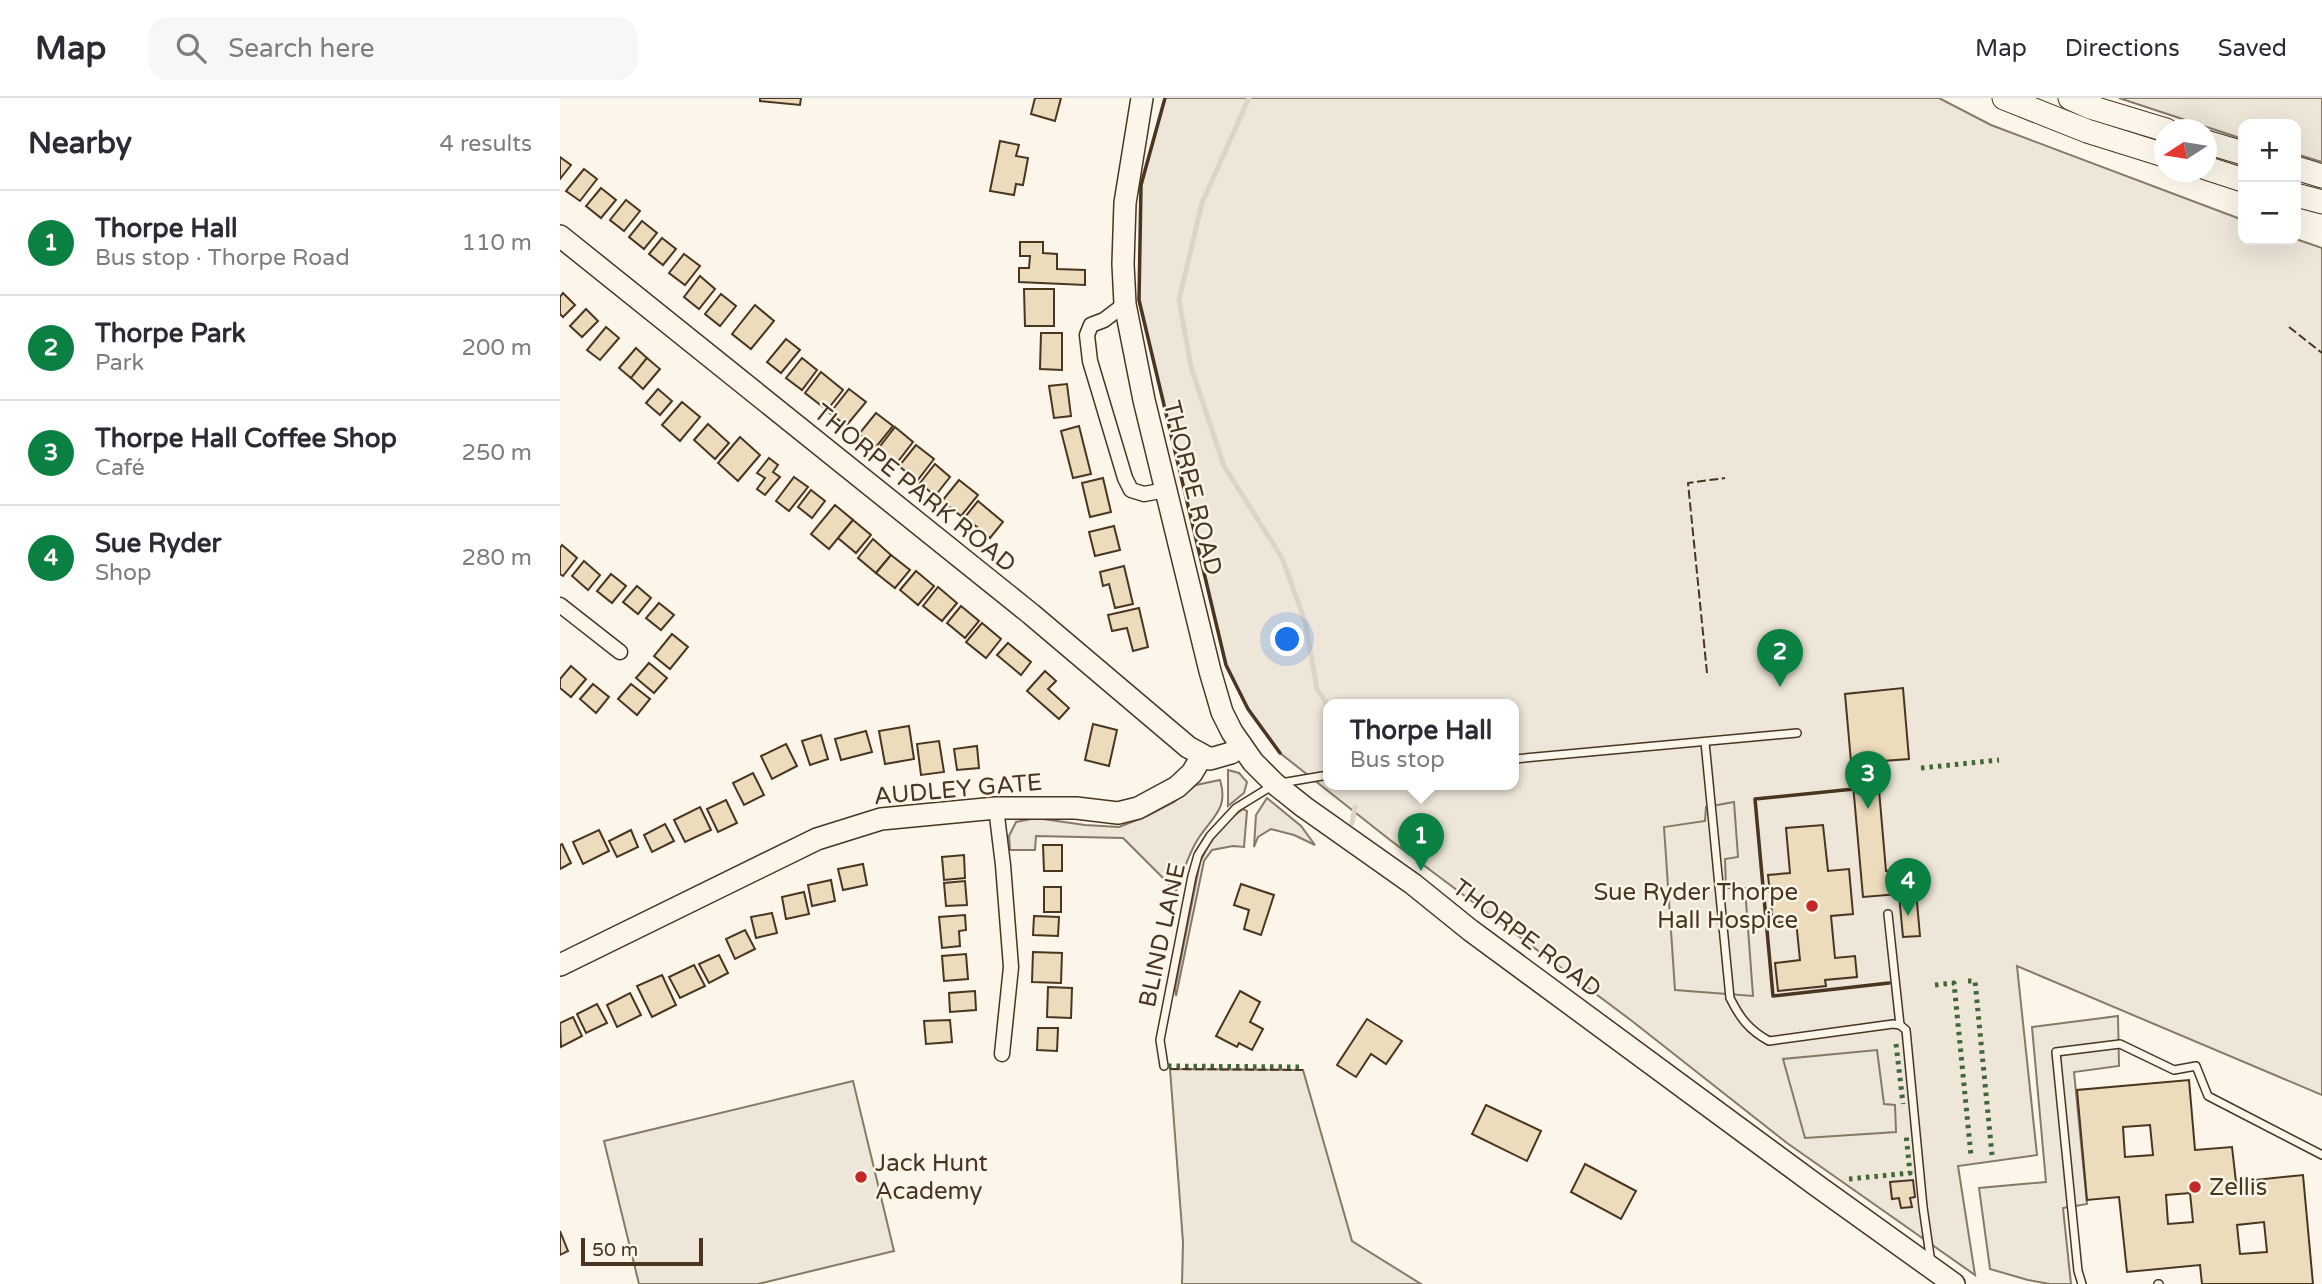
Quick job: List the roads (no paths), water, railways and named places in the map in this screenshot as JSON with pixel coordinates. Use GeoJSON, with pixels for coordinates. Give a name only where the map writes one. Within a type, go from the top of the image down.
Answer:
{"type":"FeatureCollection","features":[{"type":"Feature","properties":{"kind":"main road"},"geometry":{"type":"LineString","coordinates":[[2004,98],[2087,131],[2154,152]]}},
{"type":"Feature","properties":{"kind":"main road"},"geometry":{"type":"LineString","coordinates":[[2070,98],[2090,107],[2154,126]]}},
{"type":"Feature","properties":{"kind":"main road"},"geometry":{"type":"LineString","coordinates":[[2217,145],[2238,151]]}},
{"type":"Feature","properties":{"kind":"main road"},"geometry":{"type":"LineString","coordinates":[[2301,170],[2322,176]]}},
{"type":"Feature","properties":{"kind":"main road"},"geometry":{"type":"LineString","coordinates":[[2217,172],[2238,178]]}},
{"type":"Feature","properties":{"kind":"main road"},"geometry":{"type":"LineString","coordinates":[[2301,196],[2322,202]]}},
{"type":"Feature","properties":{"kind":"street","name":"THORPE ROAD"},"geometry":{"type":"LineString","coordinates":[[1142,98],[1125,203],[1125,303],[1144,400],[1210,671],[1222,712],[1241,745],[1253,762],[1275,784],[1816,1185],[1954,1284]]}},
{"type":"Feature","properties":{"kind":"street","name":"THORPE PARK ROAD"},"geometry":{"type":"LineString","coordinates":[[560,236],[1031,614],[1177,739],[1202,756]]}},
{"type":"Feature","properties":{"kind":"street"},"geometry":{"type":"LineString","coordinates":[[1125,303],[1104,320],[1091,325],[1087,335],[1090,361],[1131,490],[1144,494],[1166,490]]}},
{"type":"Feature","properties":{"kind":"street"},"geometry":{"type":"LineString","coordinates":[[560,605],[620,652]]}},
{"type":"Feature","properties":{"kind":"street"},"geometry":{"type":"LineString","coordinates":[[1202,756],[1220,758],[1241,745]]}},
{"type":"Feature","properties":{"kind":"street","name":"AUDLEY GATE"},"geometry":{"type":"LineString","coordinates":[[560,965],[817,839],[881,819],[996,808],[1065,807],[1118,813],[1139,807],[1177,787],[1192,773],[1202,756]]}},
{"type":"Feature","properties":{"kind":"street"},"geometry":{"type":"LineString","coordinates":[[996,808],[1011,967],[1002,1054]]}},
{"type":"Feature","properties":{"kind":"lane"},"geometry":{"type":"LineString","coordinates":[[1519,759],[1797,733]]}},
{"type":"Feature","properties":{"kind":"lane"},"geometry":{"type":"LineString","coordinates":[[1705,742],[1730,998],[1741,1020],[1769,1041],[1893,1024],[1906,1030],[1931,1268]]}},
{"type":"Feature","properties":{"kind":"lane"},"geometry":{"type":"LineString","coordinates":[[1275,784],[1323,776]]}},
{"type":"Feature","properties":{"kind":"lane","name":"BLIND LANE"},"geometry":{"type":"LineString","coordinates":[[1164,1066],[1160,1040],[1198,856],[1224,819],[1236,808],[1275,784]]}},
{"type":"Feature","properties":{"kind":"lane"},"geometry":{"type":"LineString","coordinates":[[1888,914],[1900,1025]]}},
{"type":"Feature","properties":{"kind":"lane"},"geometry":{"type":"LineString","coordinates":[[2082,1284],[2078,1271],[2056,1052],[2120,1044],[2174,1070],[2196,1066],[2208,1096],[2322,1155]]}},
{"type":"Feature","properties":{"kind":"waterway"},"geometry":{"type":"LineString","coordinates":[[1249,98],[1202,203],[1179,300],[1191,367],[1224,466],[1282,558],[1305,621],[1317,689],[1323,699]]}},
{"type":"Feature","properties":{"kind":"waterway"},"geometry":{"type":"LineString","coordinates":[[1352,823],[1355,807]]}},
{"type":"Feature","properties":{"kind":"place","name":"Thorpe Park"},"geometry":{"type":"Point","coordinates":[1780,687]}},
{"type":"Feature","properties":{"kind":"place","name":"Thorpe Hall Coffee Shop"},"geometry":{"type":"Point","coordinates":[1868,809]}},
{"type":"Feature","properties":{"kind":"place","name":"Thorpe Hall"},"geometry":{"type":"Point","coordinates":[1421,871]}},
{"type":"Feature","properties":{"kind":"place","name":"Sue Ryder Thorpe Hall Hospice"},"geometry":{"type":"Point","coordinates":[1812,906]}},
{"type":"Feature","properties":{"kind":"place","name":"Sue Ryder"},"geometry":{"type":"Point","coordinates":[1908,916]}},
{"type":"Feature","properties":{"kind":"place","name":"Jack Hunt Academy"},"geometry":{"type":"Point","coordinates":[861,1177]}},
{"type":"Feature","properties":{"kind":"place","name":"Zellis"},"geometry":{"type":"Point","coordinates":[2195,1187]}}]}
